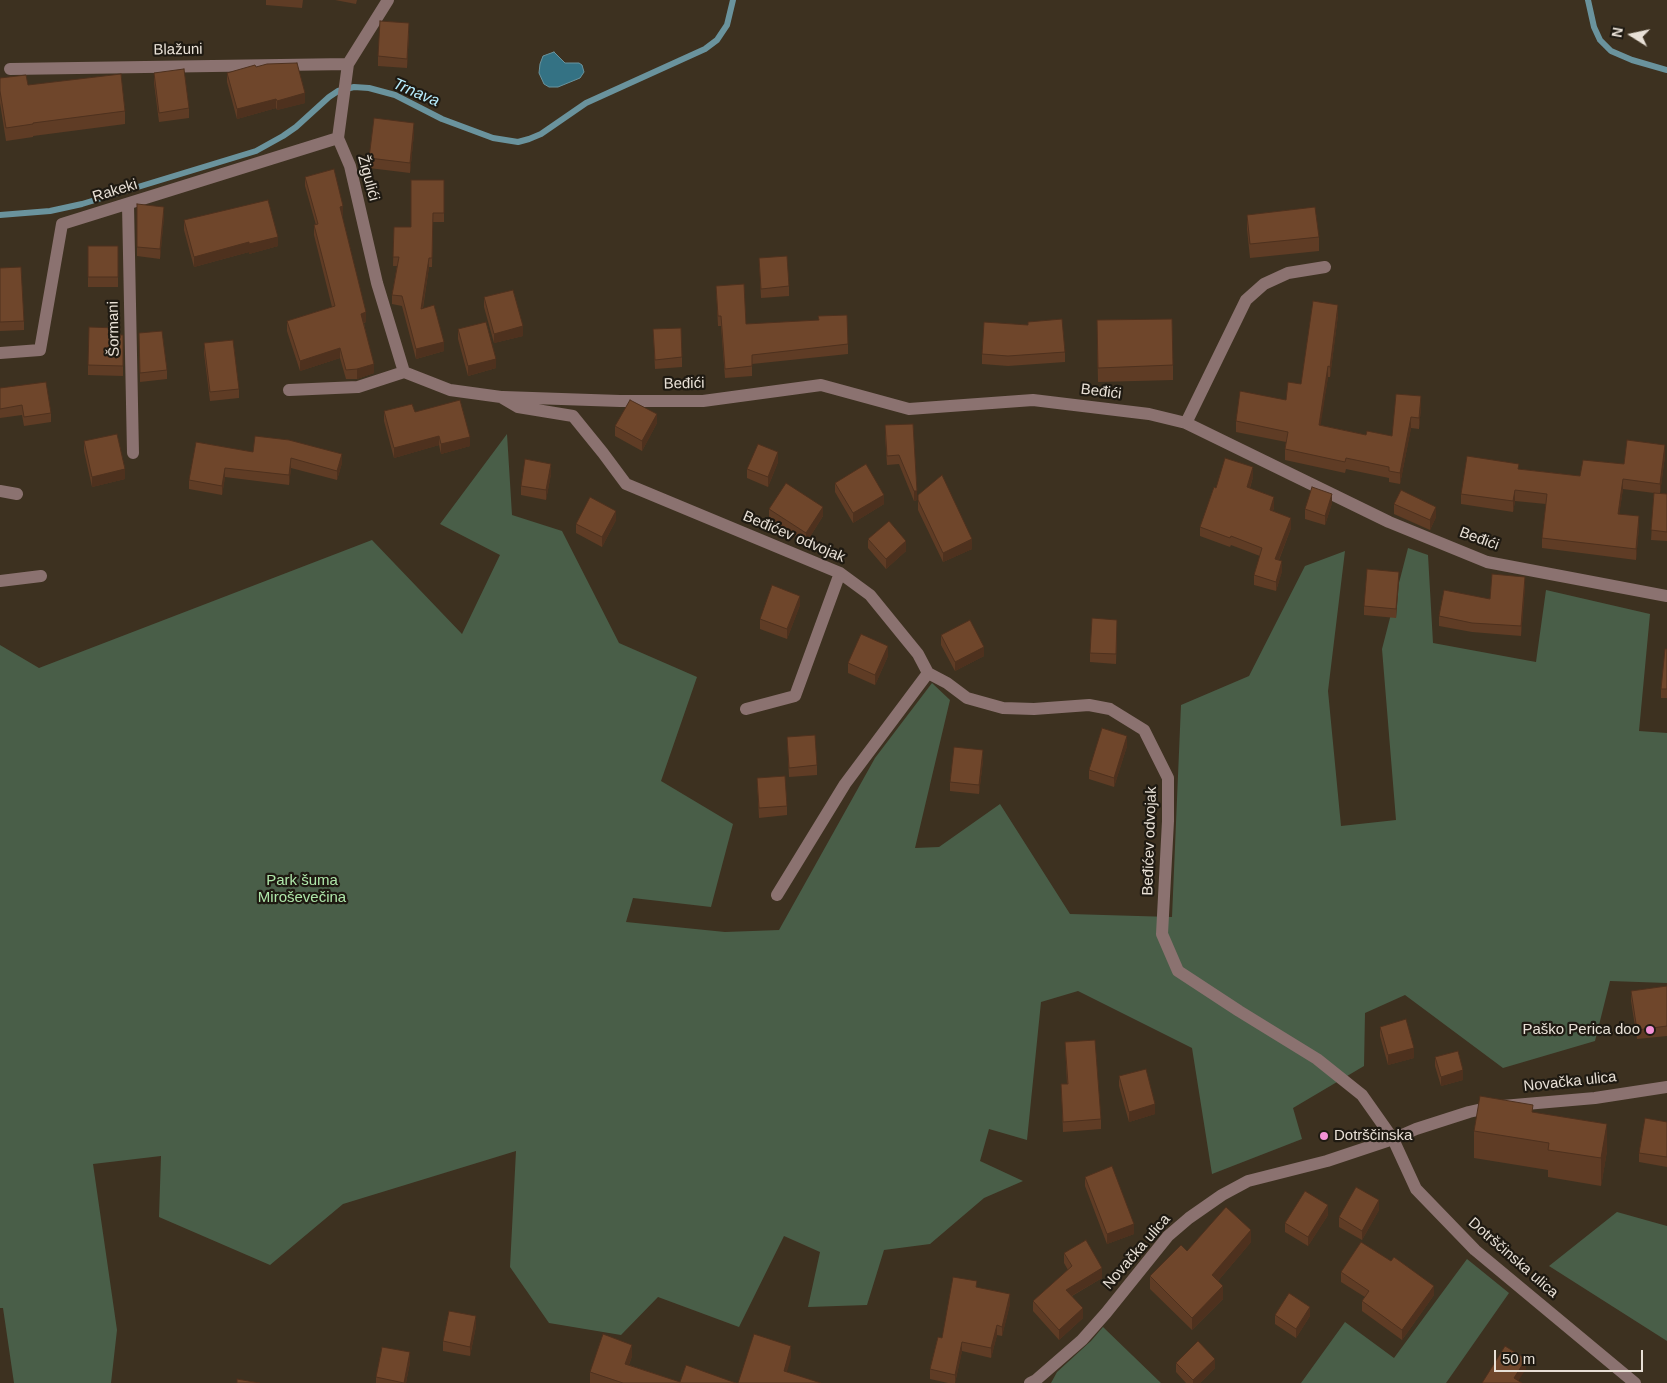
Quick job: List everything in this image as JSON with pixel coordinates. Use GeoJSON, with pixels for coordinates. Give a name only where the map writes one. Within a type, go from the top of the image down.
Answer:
{"type":"FeatureCollection","features":[{"type":"Feature","properties":{"kind":"street"},"geometry":{"type":"LineString","coordinates":[[338,138],[347,68],[388,0]]}},
{"type":"Feature","properties":{"kind":"street","name":"Blažuni"},"geometry":{"type":"LineString","coordinates":[[10,69],[347,68]]}},
{"type":"Feature","properties":{"kind":"street","name":"Rakeki"},"geometry":{"type":"LineString","coordinates":[[0,353],[40,350],[62,224],[338,138]]}},
{"type":"Feature","properties":{"kind":"street","name":"Žigulići"},"geometry":{"type":"LineString","coordinates":[[338,138],[350,166],[377,283],[404,372]]}},
{"type":"Feature","properties":{"kind":"street","name":"Šormani"},"geometry":{"type":"LineString","coordinates":[[128,205],[133,453]]}},
{"type":"Feature","properties":{"kind":"street"},"geometry":{"type":"LineString","coordinates":[[1186,423],[1246,300],[1264,284],[1288,273],[1324,267]]}},
{"type":"Feature","properties":{"kind":"street"},"geometry":{"type":"LineString","coordinates":[[289,390],[358,387],[404,372]]}},
{"type":"Feature","properties":{"kind":"street","name":"Beđićev odvojak"},"geometry":{"type":"LineString","coordinates":[[404,372],[450,390],[501,397],[518,407],[573,416],[626,484],[840,573],[870,595],[918,654],[928,673],[947,683],[967,698],[1003,708],[1034,710],[1089,705],[1110,709],[1144,730],[1168,778],[1168,821],[1162,934],[1178,970],[1239,1011],[1317,1059],[1362,1095],[1393,1139]]}},
{"type":"Feature","properties":{"kind":"street","name":"Beđići"},"geometry":{"type":"LineString","coordinates":[[501,397],[620,401],[702,401],[822,385],[910,409],[1033,400],[1149,414],[1186,423],[1389,522],[1487,562],[1667,596]]}},
{"type":"Feature","properties":{"kind":"street"},"geometry":{"type":"LineString","coordinates":[[0,491],[17,494]]}},
{"type":"Feature","properties":{"kind":"street"},"geometry":{"type":"LineString","coordinates":[[746,709],[795,696],[840,573]]}},
{"type":"Feature","properties":{"kind":"street"},"geometry":{"type":"LineString","coordinates":[[0,581],[40,576]]}},
{"type":"Feature","properties":{"kind":"street"},"geometry":{"type":"LineString","coordinates":[[777,895],[845,784],[928,673]]}},
{"type":"Feature","properties":{"kind":"street","name":"Novačka ulica"},"geometry":{"type":"LineString","coordinates":[[1034,1382],[1082,1340],[1168,1236],[1222,1194],[1248,1181],[1328,1161],[1393,1139],[1416,1129],[1491,1107],[1595,1098],[1667,1087]]}},
{"type":"Feature","properties":{"kind":"street","name":"Dotrščinska ulica"},"geometry":{"type":"LineString","coordinates":[[1393,1139],[1416,1189],[1475,1250],[1635,1383]]}},
{"type":"Feature","properties":{"kind":"green space","name":"Park šuma Miroševečina"},"geometry":{"type":"Polygon","coordinates":[[[507,434],[512,515],[562,531],[619,643],[697,677],[661,781],[733,824],[711,907],[633,898],[626,922],[725,932],[779,930],[875,758],[932,683],[950,700],[915,848],[939,847],[1000,804],[1070,914],[1172,917],[1181,705],[1249,676],[1305,566],[1345,551],[1328,691],[1341,826],[1396,820],[1382,649],[1408,548],[1428,555],[1433,643],[1536,662],[1546,590],[1650,614],[1639,731],[1667,733],[1667,983],[1610,981],[1595,1041],[1503,1068],[1405,995],[1365,1013],[1364,1066],[1293,1108],[1302,1139],[1212,1174],[1192,1048],[1078,991],[1041,1002],[1027,1140],[989,1129],[980,1161],[1023,1181],[984,1198],[930,1244],[884,1250],[867,1305],[808,1307],[820,1252],[784,1236],[739,1327],[658,1297],[621,1335],[549,1323],[510,1267],[516,1151],[343,1204],[270,1265],[159,1217],[161,1156],[93,1164],[117,1330],[111,1383],[14,1383],[3,1308],[0,1308],[0,645],[39,668],[372,540],[462,634],[500,555],[440,524],[507,434]]]}},
{"type":"Feature","properties":{"kind":"green space"},"geometry":{"type":"Polygon","coordinates":[[[1617,1212],[1667,1226],[1667,1341],[1549,1266],[1617,1212]]]}},
{"type":"Feature","properties":{"kind":"green space"},"geometry":{"type":"Polygon","coordinates":[[[1467,1259],[1509,1293],[1446,1383],[1301,1383],[1345,1322],[1394,1358],[1467,1259]]]}},
{"type":"Feature","properties":{"kind":"green space"},"geometry":{"type":"Polygon","coordinates":[[[1103,1327],[1161,1383],[1051,1383],[1057,1372],[1091,1341],[1103,1327]]]}},
{"type":"Feature","properties":{"kind":"water"},"geometry":{"type":"Polygon","coordinates":[[[554,52],[565,63],[579,63],[582,65],[584,72],[580,78],[558,87],[549,87],[544,84],[539,73],[540,64],[543,56],[554,52]]]}},
{"type":"Feature","properties":{"kind":"building"},"geometry":{"type":"Polygon","coordinates":[[[380,21],[409,23],[407,59],[378,56],[380,21]]]}},
{"type":"Feature","properties":{"kind":"building"},"geometry":{"type":"Polygon","coordinates":[[[297,63],[305,93],[237,109],[227,73],[255,65],[256,67],[267,64],[297,63]]]}},
{"type":"Feature","properties":{"kind":"building"},"geometry":{"type":"Polygon","coordinates":[[[184,69],[189,108],[159,113],[154,73],[184,69]]]}},
{"type":"Feature","properties":{"kind":"building"},"geometry":{"type":"Polygon","coordinates":[[[121,74],[125,111],[6,128],[0,91],[0,78],[26,75],[28,85],[121,74]]]}},
{"type":"Feature","properties":{"kind":"building"},"geometry":{"type":"Polygon","coordinates":[[[374,118],[414,123],[410,163],[369,158],[374,118]]]}},
{"type":"Feature","properties":{"kind":"building"},"geometry":{"type":"Polygon","coordinates":[[[334,169],[343,206],[340,207],[366,312],[361,314],[374,364],[346,370],[340,348],[300,361],[287,321],[335,306],[314,225],[318,224],[305,177],[334,169]]]}},
{"type":"Feature","properties":{"kind":"building"},"geometry":{"type":"Polygon","coordinates":[[[411,180],[444,180],[444,213],[433,213],[432,258],[429,258],[421,309],[434,305],[444,342],[416,349],[402,296],[392,295],[399,257],[393,257],[394,227],[411,227],[411,180]]]}},
{"type":"Feature","properties":{"kind":"building"},"geometry":{"type":"Polygon","coordinates":[[[268,200],[278,237],[249,244],[249,242],[194,257],[184,220],[268,200]]]}},
{"type":"Feature","properties":{"kind":"building"},"geometry":{"type":"Polygon","coordinates":[[[137,204],[164,207],[160,249],[137,247],[137,204]]]}},
{"type":"Feature","properties":{"kind":"building"},"geometry":{"type":"Polygon","coordinates":[[[1315,207],[1319,237],[1250,244],[1247,215],[1315,207]]]}},
{"type":"Feature","properties":{"kind":"building"},"geometry":{"type":"Polygon","coordinates":[[[88,246],[118,246],[118,277],[88,277],[88,246]]]}},
{"type":"Feature","properties":{"kind":"building"},"geometry":{"type":"Polygon","coordinates":[[[787,256],[789,286],[761,289],[759,258],[787,256]]]}},
{"type":"Feature","properties":{"kind":"building"},"geometry":{"type":"Polygon","coordinates":[[[21,267],[24,321],[0,322],[0,268],[21,267]]]}},
{"type":"Feature","properties":{"kind":"building"},"geometry":{"type":"Polygon","coordinates":[[[744,284],[746,324],[819,320],[818,316],[847,315],[848,344],[752,355],[752,366],[725,369],[721,316],[718,316],[716,286],[744,284]]]}},
{"type":"Feature","properties":{"kind":"building"},"geometry":{"type":"Polygon","coordinates":[[[513,290],[523,326],[494,334],[484,297],[513,290]]]}},
{"type":"Feature","properties":{"kind":"building"},"geometry":{"type":"Polygon","coordinates":[[[1313,301],[1338,305],[1330,367],[1328,366],[1319,425],[1366,435],[1367,431],[1392,436],[1396,394],[1421,396],[1419,418],[1411,417],[1400,473],[1389,471],[1389,467],[1346,458],[1345,462],[1285,449],[1288,432],[1236,421],[1240,391],[1286,400],[1288,382],[1301,384],[1313,301]]]}},
{"type":"Feature","properties":{"kind":"building"},"geometry":{"type":"Polygon","coordinates":[[[1062,319],[1065,352],[1008,356],[982,354],[984,322],[1028,325],[1028,322],[1062,319]]]}},
{"type":"Feature","properties":{"kind":"building"},"geometry":{"type":"Polygon","coordinates":[[[1172,319],[1173,365],[1098,368],[1097,320],[1172,319]]]}},
{"type":"Feature","properties":{"kind":"building"},"geometry":{"type":"Polygon","coordinates":[[[486,322],[496,359],[468,366],[458,329],[486,322]]]}},
{"type":"Feature","properties":{"kind":"building"},"geometry":{"type":"Polygon","coordinates":[[[89,327],[117,328],[117,335],[123,335],[123,366],[88,365],[89,327]]]}},
{"type":"Feature","properties":{"kind":"building"},"geometry":{"type":"Polygon","coordinates":[[[681,328],[682,357],[655,360],[653,329],[681,328]]]}},
{"type":"Feature","properties":{"kind":"building"},"geometry":{"type":"Polygon","coordinates":[[[162,331],[167,370],[140,373],[139,333],[162,331]]]}},
{"type":"Feature","properties":{"kind":"building"},"geometry":{"type":"Polygon","coordinates":[[[233,340],[239,389],[210,392],[204,343],[233,340]]]}},
{"type":"Feature","properties":{"kind":"building"},"geometry":{"type":"Polygon","coordinates":[[[46,382],[51,413],[24,417],[22,405],[0,409],[0,388],[46,382]]]}},
{"type":"Feature","properties":{"kind":"building"},"geometry":{"type":"Polygon","coordinates":[[[460,400],[470,437],[441,444],[439,436],[394,448],[384,411],[412,404],[415,412],[460,400]]]}},
{"type":"Feature","properties":{"kind":"building"},"geometry":{"type":"Polygon","coordinates":[[[630,400],[657,414],[642,441],[615,426],[630,400]]]}},
{"type":"Feature","properties":{"kind":"building"},"geometry":{"type":"Polygon","coordinates":[[[913,424],[917,491],[914,491],[899,455],[887,456],[885,425],[913,424]]]}},
{"type":"Feature","properties":{"kind":"building"},"geometry":{"type":"Polygon","coordinates":[[[117,434],[125,469],[92,477],[84,441],[117,434]]]}},
{"type":"Feature","properties":{"kind":"building"},"geometry":{"type":"Polygon","coordinates":[[[255,436],[289,440],[342,454],[337,471],[291,458],[289,475],[225,468],[222,486],[189,480],[196,442],[253,452],[255,436]]]}},
{"type":"Feature","properties":{"kind":"building"},"geometry":{"type":"Polygon","coordinates":[[[1627,440],[1665,445],[1660,484],[1623,479],[1618,514],[1639,516],[1636,549],[1542,538],[1547,494],[1515,490],[1513,501],[1461,494],[1467,456],[1519,464],[1518,469],[1580,476],[1583,460],[1624,464],[1627,440]]]}},
{"type":"Feature","properties":{"kind":"building"},"geometry":{"type":"Polygon","coordinates":[[[758,444],[778,452],[768,477],[747,469],[758,444]]]}},
{"type":"Feature","properties":{"kind":"building"},"geometry":{"type":"Polygon","coordinates":[[[1225,458],[1253,467],[1247,487],[1274,497],[1270,510],[1291,518],[1275,559],[1282,561],[1276,582],[1254,575],[1262,548],[1200,527],[1214,487],[1216,488],[1225,458]]]}},
{"type":"Feature","properties":{"kind":"building"},"geometry":{"type":"Polygon","coordinates":[[[525,459],[551,464],[546,490],[521,486],[525,459]]]}},
{"type":"Feature","properties":{"kind":"building"},"geometry":{"type":"Polygon","coordinates":[[[866,464],[884,495],[853,513],[835,483],[866,464]]]}},
{"type":"Feature","properties":{"kind":"building"},"geometry":{"type":"Polygon","coordinates":[[[942,475],[972,539],[943,553],[918,500],[918,495],[942,475]]]}},
{"type":"Feature","properties":{"kind":"building"},"geometry":{"type":"Polygon","coordinates":[[[786,483],[823,507],[806,533],[769,509],[786,483]]]}},
{"type":"Feature","properties":{"kind":"building"},"geometry":{"type":"Polygon","coordinates":[[[1312,487],[1332,494],[1325,516],[1305,509],[1312,487]]]}},
{"type":"Feature","properties":{"kind":"building"},"geometry":{"type":"Polygon","coordinates":[[[1401,490],[1436,507],[1430,520],[1394,504],[1401,490]]]}},
{"type":"Feature","properties":{"kind":"building"},"geometry":{"type":"Polygon","coordinates":[[[1654,493],[1667,494],[1667,532],[1651,530],[1654,493]]]}},
{"type":"Feature","properties":{"kind":"building"},"geometry":{"type":"Polygon","coordinates":[[[590,497],[616,511],[602,537],[576,524],[590,497]]]}},
{"type":"Feature","properties":{"kind":"building"},"geometry":{"type":"Polygon","coordinates":[[[889,521],[906,541],[886,559],[868,539],[889,521]]]}},
{"type":"Feature","properties":{"kind":"building"},"geometry":{"type":"Polygon","coordinates":[[[1367,569],[1399,572],[1396,609],[1364,606],[1367,569]]]}},
{"type":"Feature","properties":{"kind":"building"},"geometry":{"type":"Polygon","coordinates":[[[1492,574],[1525,577],[1521,626],[1472,623],[1439,616],[1444,590],[1490,599],[1492,574]]]}},
{"type":"Feature","properties":{"kind":"building"},"geometry":{"type":"Polygon","coordinates":[[[772,585],[800,596],[787,629],[760,619],[772,585]]]}},
{"type":"Feature","properties":{"kind":"building"},"geometry":{"type":"Polygon","coordinates":[[[1092,618],[1117,620],[1116,654],[1090,653],[1092,618]]]}},
{"type":"Feature","properties":{"kind":"building"},"geometry":{"type":"Polygon","coordinates":[[[970,620],[984,647],[955,662],[941,635],[970,620]]]}},
{"type":"Feature","properties":{"kind":"building"},"geometry":{"type":"Polygon","coordinates":[[[861,634],[888,646],[875,675],[848,663],[861,634]]]}},
{"type":"Feature","properties":{"kind":"building"},"geometry":{"type":"Polygon","coordinates":[[[1665,649],[1667,649],[1667,689],[1661,689],[1665,649]]]}},
{"type":"Feature","properties":{"kind":"building"},"geometry":{"type":"Polygon","coordinates":[[[1102,728],[1127,736],[1114,778],[1089,770],[1102,728]]]}},
{"type":"Feature","properties":{"kind":"building"},"geometry":{"type":"Polygon","coordinates":[[[815,735],[817,765],[789,768],[787,737],[815,735]]]}},
{"type":"Feature","properties":{"kind":"building"},"geometry":{"type":"Polygon","coordinates":[[[954,747],[983,750],[979,785],[950,782],[954,747]]]}},
{"type":"Feature","properties":{"kind":"building"},"geometry":{"type":"Polygon","coordinates":[[[785,776],[787,806],[759,808],[757,778],[785,776]]]}},
{"type":"Feature","properties":{"kind":"building"},"geometry":{"type":"Polygon","coordinates":[[[1667,986],[1667,1026],[1637,1030],[1631,991],[1667,986]]]}},
{"type":"Feature","properties":{"kind":"building"},"geometry":{"type":"Polygon","coordinates":[[[1406,1019],[1414,1048],[1388,1055],[1380,1027],[1406,1019]]]}},
{"type":"Feature","properties":{"kind":"building"},"geometry":{"type":"Polygon","coordinates":[[[1095,1040],[1101,1119],[1063,1122],[1061,1084],[1068,1084],[1065,1042],[1095,1040]]]}},
{"type":"Feature","properties":{"kind":"building"},"geometry":{"type":"Polygon","coordinates":[[[1458,1051],[1463,1070],[1441,1077],[1435,1057],[1458,1051]]]}},
{"type":"Feature","properties":{"kind":"building"},"geometry":{"type":"Polygon","coordinates":[[[1146,1069],[1155,1104],[1129,1112],[1119,1076],[1146,1069]]]}},
{"type":"Feature","properties":{"kind":"building"},"geometry":{"type":"Polygon","coordinates":[[[1480,1096],[1533,1105],[1532,1112],[1607,1124],[1601,1158],[1548,1150],[1549,1143],[1474,1131],[1480,1096]]]}},
{"type":"Feature","properties":{"kind":"building"},"geometry":{"type":"Polygon","coordinates":[[[1645,1118],[1667,1122],[1667,1157],[1639,1153],[1645,1118]]]}},
{"type":"Feature","properties":{"kind":"building"},"geometry":{"type":"Polygon","coordinates":[[[1112,1166],[1134,1224],[1107,1234],[1085,1177],[1112,1166]]]}},
{"type":"Feature","properties":{"kind":"building"},"geometry":{"type":"Polygon","coordinates":[[[1356,1187],[1379,1200],[1362,1231],[1339,1217],[1356,1187]]]}},
{"type":"Feature","properties":{"kind":"building"},"geometry":{"type":"Polygon","coordinates":[[[1305,1191],[1328,1205],[1308,1237],[1285,1223],[1305,1191]]]}},
{"type":"Feature","properties":{"kind":"building"},"geometry":{"type":"Polygon","coordinates":[[[1226,1207],[1251,1230],[1212,1275],[1223,1286],[1192,1318],[1150,1276],[1181,1245],[1187,1251],[1226,1207]]]}},
{"type":"Feature","properties":{"kind":"building"},"geometry":{"type":"Polygon","coordinates":[[[1086,1240],[1102,1268],[1066,1290],[1083,1308],[1059,1330],[1033,1301],[1072,1266],[1064,1253],[1086,1240]]]}},
{"type":"Feature","properties":{"kind":"building"},"geometry":{"type":"Polygon","coordinates":[[[1361,1242],[1391,1261],[1394,1257],[1434,1286],[1402,1330],[1362,1301],[1369,1291],[1341,1272],[1361,1242]]]}},
{"type":"Feature","properties":{"kind":"building"},"geometry":{"type":"Polygon","coordinates":[[[953,1277],[977,1281],[976,1287],[1010,1294],[1002,1327],[997,1325],[991,1348],[962,1342],[955,1375],[930,1369],[938,1337],[942,1338],[953,1277]]]}},
{"type":"Feature","properties":{"kind":"building"},"geometry":{"type":"Polygon","coordinates":[[[1289,1293],[1310,1307],[1296,1329],[1275,1315],[1289,1293]]]}},
{"type":"Feature","properties":{"kind":"building"},"geometry":{"type":"Polygon","coordinates":[[[449,1311],[476,1316],[470,1347],[443,1341],[449,1311]]]}},
{"type":"Feature","properties":{"kind":"building"},"geometry":{"type":"Polygon","coordinates":[[[603,1334],[632,1345],[625,1364],[680,1382],[686,1365],[736,1383],[623,1383],[590,1372],[603,1334]]]}},
{"type":"Feature","properties":{"kind":"building"},"geometry":{"type":"Polygon","coordinates":[[[754,1334],[791,1346],[784,1371],[821,1383],[738,1383],[754,1334]]]}},
{"type":"Feature","properties":{"kind":"building"},"geometry":{"type":"Polygon","coordinates":[[[1198,1341],[1215,1359],[1193,1380],[1176,1363],[1198,1341]]]}},
{"type":"Feature","properties":{"kind":"building"},"geometry":{"type":"Polygon","coordinates":[[[1505,1346],[1526,1359],[1514,1378],[1522,1383],[1482,1383],[1505,1346]]]}},
{"type":"Feature","properties":{"kind":"building"},"geometry":{"type":"Polygon","coordinates":[[[382,1347],[410,1352],[404,1383],[376,1377],[382,1347]]]}},
{"type":"Feature","properties":{"kind":"building"},"geometry":{"type":"Polygon","coordinates":[[[237,1379],[260,1383],[237,1383],[237,1379]]]}},
{"type":"Feature","properties":{"kind":"waterway","name":"Trnava"},"geometry":{"type":"LineString","coordinates":[[0,215],[50,211],[82,204],[256,151],[296,127],[338,91],[354,87],[369,88],[395,95],[442,119],[493,138],[518,142],[529,139],[541,134],[586,103],[705,49],[717,40],[727,25],[733,0]]}},
{"type":"Feature","properties":{"kind":"waterway","name":"Trnava"},"geometry":{"type":"LineString","coordinates":[[1588,0],[1594,27],[1600,40],[1611,51],[1632,60],[1667,70]]}},
{"type":"Feature","properties":{"kind":"place","name":"Paško Perica doo"},"geometry":{"type":"Point","coordinates":[1650,1030]}},
{"type":"Feature","properties":{"kind":"place","name":"Dotrščinska"},"geometry":{"type":"Point","coordinates":[1324,1136]}}]}
